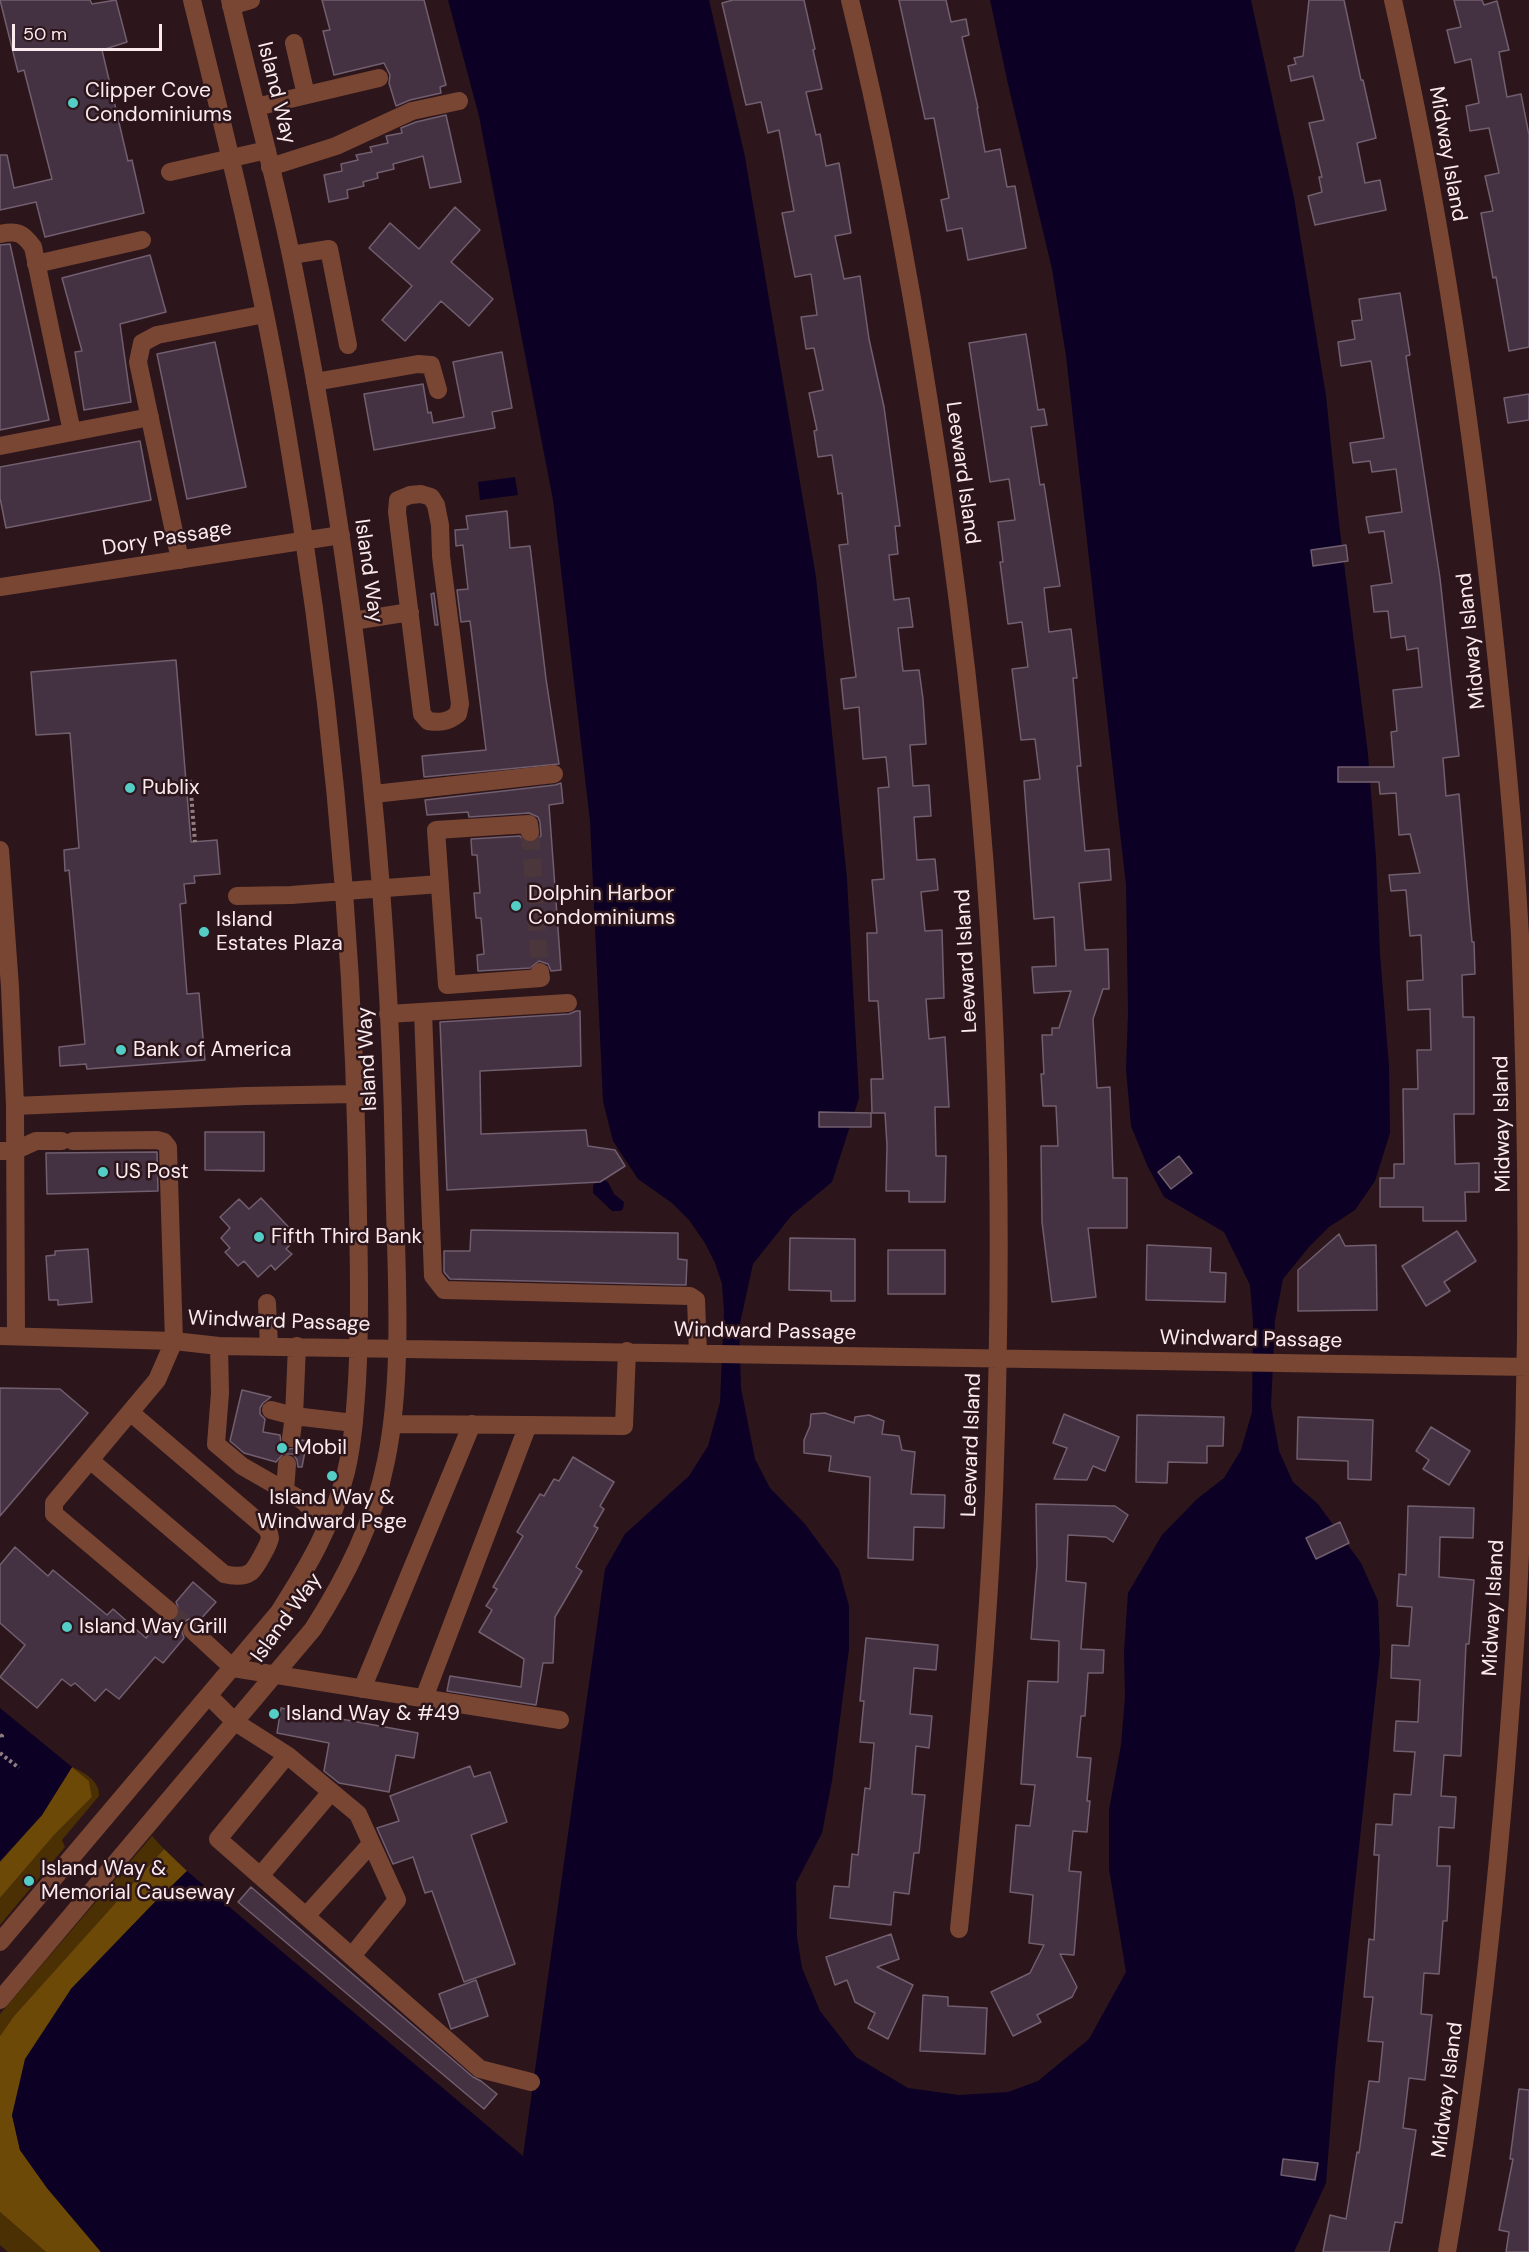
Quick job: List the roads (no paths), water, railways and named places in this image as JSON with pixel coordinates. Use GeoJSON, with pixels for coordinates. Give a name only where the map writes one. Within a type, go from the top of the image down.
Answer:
{"type":"FeatureCollection","features":[{"type":"Feature","properties":{"kind":"street","name":"Island Way"},"geometry":{"type":"LineString","coordinates":[[0,1942],[279,1612],[310,1564],[332,1517],[347,1468],[354,1423],[358,1347],[355,1094],[344,891],[336,793],[305,541],[286,425],[265,314],[231,158],[192,0]]}},
{"type":"Feature","properties":{"kind":"street"},"geometry":{"type":"LineString","coordinates":[[230,3],[251,0]]}},
{"type":"Feature","properties":{"kind":"street","name":"Leeward Island"},"geometry":{"type":"LineString","coordinates":[[850,0],[863,50],[907,264],[943,492],[970,706],[990,949],[998,1143],[994,1493],[981,1713],[959,1929]]}},
{"type":"Feature","properties":{"kind":"street","name":"Midway Island"},"geometry":{"type":"LineString","coordinates":[[1393,0],[1410,73],[1450,303],[1479,501],[1503,720],[1520,948],[1527,1160],[1528,1367],[1509,1737],[1490,1943],[1462,2160],[1447,2252]]}},
{"type":"Feature","properties":{"kind":"street","name":"Island Way"},"geometry":{"type":"LineString","coordinates":[[0,2000],[313,1629],[338,1589],[359,1546],[378,1494],[387,1460],[392,1424],[396,1348],[393,1095],[382,889],[374,794],[341,535],[315,382],[291,255],[230,3]]}},
{"type":"Feature","properties":{"kind":"street"},"geometry":{"type":"LineString","coordinates":[[294,43],[306,94]]}},
{"type":"Feature","properties":{"kind":"street"},"geometry":{"type":"LineString","coordinates":[[256,106],[379,78]]}},
{"type":"Feature","properties":{"kind":"street"},"geometry":{"type":"LineString","coordinates":[[170,172],[231,158],[268,158],[336,146],[412,111],[459,101]]}},
{"type":"Feature","properties":{"kind":"street"},"geometry":{"type":"LineString","coordinates":[[0,234],[12,231],[24,234],[33,247],[72,432]]}},
{"type":"Feature","properties":{"kind":"street"},"geometry":{"type":"LineString","coordinates":[[36,264],[142,240]]}},
{"type":"Feature","properties":{"kind":"street"},"geometry":{"type":"LineString","coordinates":[[291,255],[329,249],[348,345]]}},
{"type":"Feature","properties":{"kind":"street"},"geometry":{"type":"LineString","coordinates":[[180,560],[138,362],[142,343],[157,335],[265,314]]}},
{"type":"Feature","properties":{"kind":"street"},"geometry":{"type":"LineString","coordinates":[[315,382],[417,364],[431,365],[438,390]]}},
{"type":"Feature","properties":{"kind":"street"},"geometry":{"type":"LineString","coordinates":[[0,446],[150,417]]}},
{"type":"Feature","properties":{"kind":"street"},"geometry":{"type":"LineString","coordinates":[[410,495],[421,495],[431,498],[436,506],[440,525],[441,556],[460,704],[458,714],[450,720],[428,721],[422,714],[410,612],[397,512],[398,500],[410,495]]}},
{"type":"Feature","properties":{"kind":"street","name":"Dory Passage"},"geometry":{"type":"LineString","coordinates":[[0,587],[341,535]]}},
{"type":"Feature","properties":{"kind":"street"},"geometry":{"type":"LineString","coordinates":[[353,621],[410,612]]}},
{"type":"Feature","properties":{"kind":"street"},"geometry":{"type":"LineString","coordinates":[[374,794],[554,774]]}},
{"type":"Feature","properties":{"kind":"street"},"geometry":{"type":"LineString","coordinates":[[530,832],[529,824],[436,830],[447,985],[541,978],[540,972]]}},
{"type":"Feature","properties":{"kind":"street"},"geometry":{"type":"LineString","coordinates":[[0,850],[5,988],[15,1106],[7,1151],[8,1336]]}},
{"type":"Feature","properties":{"kind":"street"},"geometry":{"type":"LineString","coordinates":[[237,896],[291,895],[440,884]]}},
{"type":"Feature","properties":{"kind":"street"},"geometry":{"type":"LineString","coordinates":[[388,1014],[568,1003]]}},
{"type":"Feature","properties":{"kind":"street"},"geometry":{"type":"LineString","coordinates":[[423,1012],[433,1276],[437,1284],[444,1290],[690,1296],[696,1300],[706,1353]]}},
{"type":"Feature","properties":{"kind":"street"},"geometry":{"type":"LineString","coordinates":[[15,1106],[246,1096],[355,1094]]}},
{"type":"Feature","properties":{"kind":"street"},"geometry":{"type":"LineString","coordinates":[[7,1151],[36,1141],[157,1140],[164,1142],[168,1147],[174,1341],[157,1380],[54,1503],[54,1514],[169,1611]]}},
{"type":"Feature","properties":{"kind":"street"},"geometry":{"type":"LineString","coordinates":[[267,1303],[269,1346]]}},
{"type":"Feature","properties":{"kind":"street","name":"Windward Passage"},"geometry":{"type":"LineString","coordinates":[[8,1336],[174,1341],[219,1346],[1528,1367]]}},
{"type":"Feature","properties":{"kind":"street"},"geometry":{"type":"LineString","coordinates":[[219,1346],[220,1393],[216,1444],[242,1466],[303,1501],[312,1510],[332,1517]]}},
{"type":"Feature","properties":{"kind":"street"},"geometry":{"type":"LineString","coordinates":[[291,1438],[297,1346]]}},
{"type":"Feature","properties":{"kind":"street"},"geometry":{"type":"LineString","coordinates":[[392,1424],[624,1426],[627,1352]]}},
{"type":"Feature","properties":{"kind":"street"},"geometry":{"type":"LineString","coordinates":[[271,1410],[294,1416],[354,1423]]}},
{"type":"Feature","properties":{"kind":"street"},"geometry":{"type":"LineString","coordinates":[[90,1460],[224,1574],[232,1576],[254,1570],[269,1542],[270,1536],[267,1529],[130,1412]]}},
{"type":"Feature","properties":{"kind":"street"},"geometry":{"type":"LineString","coordinates":[[362,1689],[472,1424]]}},
{"type":"Feature","properties":{"kind":"street"},"geometry":{"type":"LineString","coordinates":[[424,1698],[528,1425]]}},
{"type":"Feature","properties":{"kind":"street"},"geometry":{"type":"LineString","coordinates":[[285,1491],[287,1464]]}},
{"type":"Feature","properties":{"kind":"street"},"geometry":{"type":"LineString","coordinates":[[192,1629],[233,1668],[560,1720]]}},
{"type":"Feature","properties":{"kind":"street"},"geometry":{"type":"LineString","coordinates":[[209,1696],[235,1722],[287,1755],[358,1814],[397,1900],[352,1956]]}},
{"type":"Feature","properties":{"kind":"street"},"geometry":{"type":"LineString","coordinates":[[287,1755],[218,1839],[480,2069],[531,2082]]}},
{"type":"Feature","properties":{"kind":"street"},"geometry":{"type":"LineString","coordinates":[[260,1876],[331,1792]]}},
{"type":"Feature","properties":{"kind":"street"},"geometry":{"type":"LineString","coordinates":[[306,1916],[371,1844]]}},
{"type":"Feature","properties":{"kind":"tunnel"},"geometry":{"type":"LineString","coordinates":[[530,832],[540,972]]}},
{"type":"Feature","properties":{"kind":"tunnel"},"geometry":{"type":"LineString","coordinates":[[169,1611],[192,1630]]}},
{"type":"Feature","properties":{"kind":"place","name":"Clipper Cove Condominiums"},"geometry":{"type":"Point","coordinates":[73,103]}},
{"type":"Feature","properties":{"kind":"place","name":"Publix"},"geometry":{"type":"Point","coordinates":[130,788]}},
{"type":"Feature","properties":{"kind":"place","name":"Dolphin Harbor Condominiums"},"geometry":{"type":"Point","coordinates":[516,906]}},
{"type":"Feature","properties":{"kind":"place","name":"Island Estates Plaza"},"geometry":{"type":"Point","coordinates":[204,932]}},
{"type":"Feature","properties":{"kind":"place","name":"Bank of America"},"geometry":{"type":"Point","coordinates":[121,1050]}},
{"type":"Feature","properties":{"kind":"place","name":"US Post"},"geometry":{"type":"Point","coordinates":[103,1172]}},
{"type":"Feature","properties":{"kind":"place","name":"Fifth Third Bank"},"geometry":{"type":"Point","coordinates":[259,1237]}},
{"type":"Feature","properties":{"kind":"place","name":"Mobil"},"geometry":{"type":"Point","coordinates":[282,1448]}},
{"type":"Feature","properties":{"kind":"place","name":"Island Way & Windward Psge"},"geometry":{"type":"Point","coordinates":[332,1476]}},
{"type":"Feature","properties":{"kind":"place","name":"Island Way Grill"},"geometry":{"type":"Point","coordinates":[67,1627]}},
{"type":"Feature","properties":{"kind":"place","name":"Island Way & #49"},"geometry":{"type":"Point","coordinates":[274,1714]}},
{"type":"Feature","properties":{"kind":"place","name":"Island Way & Memorial Causeway"},"geometry":{"type":"Point","coordinates":[29,1881]}}]}
